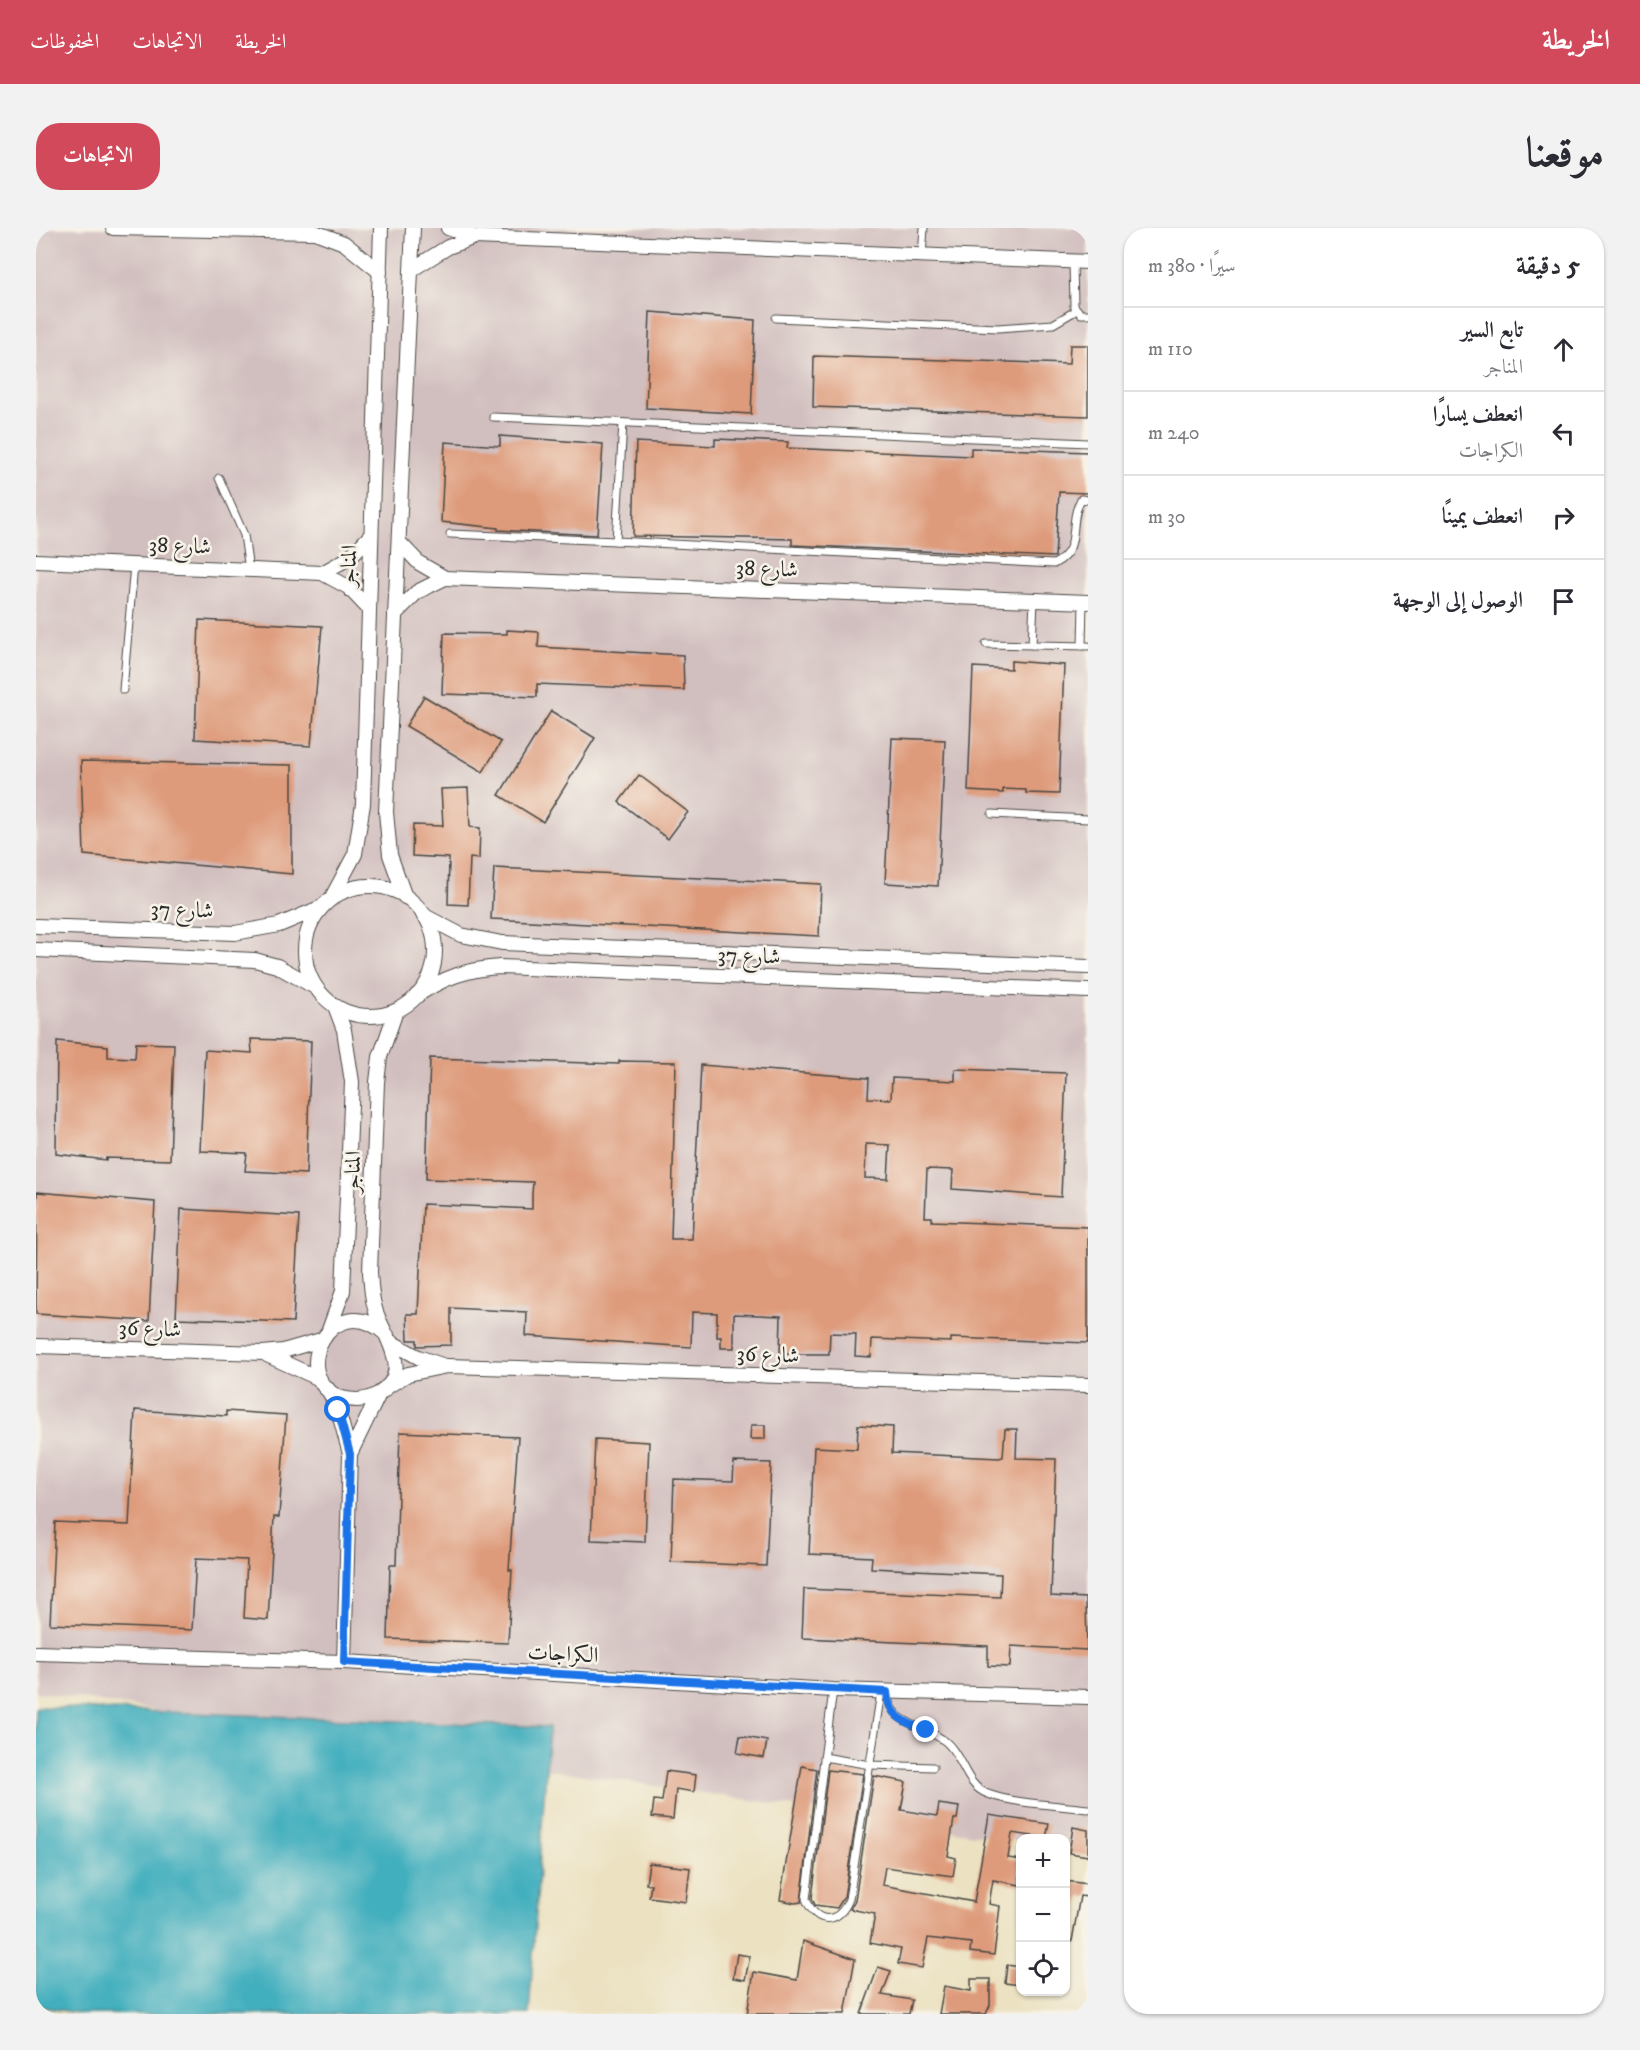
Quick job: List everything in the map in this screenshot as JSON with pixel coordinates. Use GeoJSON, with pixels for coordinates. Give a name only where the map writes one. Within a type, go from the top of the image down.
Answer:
{"type":"FeatureCollection","features":[{"type":"Feature","properties":{"kind":"street"},"geometry":{"type":"LineString","coordinates":[[113,228],[322,230],[350,247],[380,272]]}},
{"type":"Feature","properties":{"kind":"street","name":"المناجر"},"geometry":{"type":"LineString","coordinates":[[326,903],[351,862],[361,829],[381,228]]}},
{"type":"Feature","properties":{"kind":"street"},"geometry":{"type":"LineString","coordinates":[[405,897],[390,855],[386,812],[413,228]]}},
{"type":"Feature","properties":{"kind":"street"},"geometry":{"type":"LineString","coordinates":[[448,228],[476,237],[1088,262]]}},
{"type":"Feature","properties":{"kind":"street"},"geometry":{"type":"LineString","coordinates":[[411,270],[441,250],[476,237]]}},
{"type":"Feature","properties":{"kind":"street"},"geometry":{"type":"LineString","coordinates":[[322,573],[349,558],[370,536]]}},
{"type":"Feature","properties":{"kind":"street","name":"شارع 38"},"geometry":{"type":"LineString","coordinates":[[399,542],[419,563],[445,578],[1086,602]]}},
{"type":"Feature","properties":{"kind":"street","name":"شارع 38"},"geometry":{"type":"LineString","coordinates":[[36,561],[322,573],[348,587],[369,608]]}},
{"type":"Feature","properties":{"kind":"street","name":"شارع 38"},"geometry":{"type":"LineString","coordinates":[[395,614],[417,592],[445,578]]}},
{"type":"Feature","properties":{"kind":"street"},"geometry":{"type":"LineString","coordinates":[[367,886],[381,887],[405,897],[423,915],[434,938],[435,951],[430,975],[416,996],[396,1011],[377,1015],[359,1015],[335,1006],[317,989],[307,966],[305,941],[314,917],[326,903],[348,890],[367,886]]}},
{"type":"Feature","properties":{"kind":"street","name":"شارع 37"},"geometry":{"type":"LineString","coordinates":[[36,926],[235,933],[279,925],[326,903]]}},
{"type":"Feature","properties":{"kind":"street","name":"شارع 37"},"geometry":{"type":"LineString","coordinates":[[423,915],[461,935],[502,943],[1088,967]]}},
{"type":"Feature","properties":{"kind":"street","name":"شارع 37"},"geometry":{"type":"LineString","coordinates":[[36,950],[255,960],[287,971],[317,989]]}},
{"type":"Feature","properties":{"kind":"street","name":"شارع 37"},"geometry":{"type":"LineString","coordinates":[[416,996],[455,974],[477,969],[500,968],[1088,991]]}},
{"type":"Feature","properties":{"kind":"street","name":"المناجر"},"geometry":{"type":"LineString","coordinates":[[325,1335],[343,1291],[352,1082],[345,1030],[335,1006]]}},
{"type":"Feature","properties":{"kind":"street","name":"المناجر"},"geometry":{"type":"LineString","coordinates":[[389,1339],[377,1316],[371,1294],[370,1272],[377,1082],[382,1049],[396,1011]]}},
{"type":"Feature","properties":{"kind":"street"},"geometry":{"type":"LineString","coordinates":[[344,1662],[350,1454],[342,1420],[324,1384],[316,1359],[325,1335],[352,1320],[366,1321],[378,1327],[389,1339],[396,1366],[350,1454]]}},
{"type":"Feature","properties":{"kind":"street","name":"شارع 36"},"geometry":{"type":"LineString","coordinates":[[36,1346],[263,1353],[292,1349],[325,1335]]}},
{"type":"Feature","properties":{"kind":"street","name":"شارع 36"},"geometry":{"type":"LineString","coordinates":[[389,1339],[417,1357],[447,1366]]}},
{"type":"Feature","properties":{"kind":"street","name":"شارع 36"},"geometry":{"type":"LineString","coordinates":[[263,1353],[324,1384]]}},
{"type":"Feature","properties":{"kind":"street","name":"شارع 36"},"geometry":{"type":"LineString","coordinates":[[382,1391],[408,1374],[447,1366],[1088,1385]]}},
{"type":"Feature","properties":{"kind":"street"},"geometry":{"type":"LineString","coordinates":[[324,1384],[339,1397],[353,1400],[366,1399],[382,1391]]}},
{"type":"Feature","properties":{"kind":"street","name":"الكراجات"},"geometry":{"type":"LineString","coordinates":[[36,1653],[344,1662],[833,1690],[1088,1697]]}},
{"type":"Feature","properties":{"kind":"lane"},"geometry":{"type":"LineString","coordinates":[[922,256],[924,228]]}},
{"type":"Feature","properties":{"kind":"lane"},"geometry":{"type":"LineString","coordinates":[[1073,262],[1074,306],[1077,310],[1088,314]]}},
{"type":"Feature","properties":{"kind":"lane"},"geometry":{"type":"LineString","coordinates":[[776,318],[998,328],[1053,324],[1077,310]]}},
{"type":"Feature","properties":{"kind":"lane"},"geometry":{"type":"LineString","coordinates":[[494,417],[1088,442]]}},
{"type":"Feature","properties":{"kind":"lane"},"geometry":{"type":"LineString","coordinates":[[616,541],[623,423]]}},
{"type":"Feature","properties":{"kind":"lane"},"geometry":{"type":"LineString","coordinates":[[219,478],[244,535],[249,570]]}},
{"type":"Feature","properties":{"kind":"lane"},"geometry":{"type":"LineString","coordinates":[[450,534],[1054,564],[1064,559],[1072,549],[1074,512],[1081,499],[1088,500]]}},
{"type":"Feature","properties":{"kind":"lane"},"geometry":{"type":"LineString","coordinates":[[123,690],[134,565]]}},
{"type":"Feature","properties":{"kind":"lane"},"geometry":{"type":"LineString","coordinates":[[1032,645],[1034,600]]}},
{"type":"Feature","properties":{"kind":"lane"},"geometry":{"type":"LineString","coordinates":[[986,644],[1085,646],[1086,602]]}},
{"type":"Feature","properties":{"kind":"lane"},"geometry":{"type":"LineString","coordinates":[[992,814],[1088,819]]}},
{"type":"Feature","properties":{"kind":"lane"},"geometry":{"type":"LineString","coordinates":[[833,1690],[806,1899],[811,1911],[821,1918],[834,1918],[839,1915],[844,1911],[849,1899],[884,1692]]}},
{"type":"Feature","properties":{"kind":"lane"},"geometry":{"type":"LineString","coordinates":[[884,1692],[895,1714],[946,1742],[980,1790],[998,1796],[1088,1809]]}},
{"type":"Feature","properties":{"kind":"lane"},"geometry":{"type":"LineString","coordinates":[[824,1757],[870,1765],[933,1767]]}},
{"type":"Feature","properties":{"kind":"shaded area"},"geometry":{"type":"Polygon","coordinates":[[[36,228],[1088,228],[1088,1851],[1070,1849],[1070,1834],[1016,1834],[1016,1840],[36,1692],[36,228]]]}},
{"type":"Feature","properties":{"kind":"water"},"geometry":{"type":"Polygon","coordinates":[[[36,1707],[549,1727],[529,2014],[83,2014],[36,2006],[36,1707]]]}},
{"type":"Feature","properties":{"kind":"building"},"geometry":{"type":"Polygon","coordinates":[[[650,312],[755,320],[751,414],[646,408],[650,312]]]}},
{"type":"Feature","properties":{"kind":"building"},"geometry":{"type":"Polygon","coordinates":[[[1070,345],[1088,345],[1088,416],[813,407],[814,356],[1069,364],[1070,345]]]}},
{"type":"Feature","properties":{"kind":"building"},"geometry":{"type":"Polygon","coordinates":[[[500,436],[603,444],[597,535],[498,530],[498,528],[441,522],[445,442],[500,446],[500,436]]]}},
{"type":"Feature","properties":{"kind":"building"},"geometry":{"type":"Polygon","coordinates":[[[715,439],[788,442],[787,448],[971,456],[971,448],[1088,452],[1088,493],[1059,492],[1055,557],[792,545],[792,539],[633,536],[636,442],[715,446],[715,439]]]}},
{"type":"Feature","properties":{"kind":"building"},"geometry":{"type":"Polygon","coordinates":[[[199,620],[322,626],[311,746],[195,739],[199,620]]]}},
{"type":"Feature","properties":{"kind":"building"},"geometry":{"type":"Polygon","coordinates":[[[507,630],[539,632],[538,647],[683,655],[684,690],[537,684],[537,697],[442,694],[444,633],[507,634],[507,630]]]}},
{"type":"Feature","properties":{"kind":"building"},"geometry":{"type":"Polygon","coordinates":[[[1011,661],[1064,665],[1059,794],[1026,793],[1026,790],[1003,789],[1003,793],[968,791],[973,667],[1011,669],[1011,661]]]}},
{"type":"Feature","properties":{"kind":"building"},"geometry":{"type":"Polygon","coordinates":[[[424,696],[501,742],[483,772],[406,726],[424,696]]]}},
{"type":"Feature","properties":{"kind":"building"},"geometry":{"type":"Polygon","coordinates":[[[551,711],[595,738],[543,822],[499,795],[551,711]]]}},
{"type":"Feature","properties":{"kind":"building"},"geometry":{"type":"Polygon","coordinates":[[[892,738],[945,740],[938,886],[885,883],[892,738]]]}},
{"type":"Feature","properties":{"kind":"building"},"geometry":{"type":"Polygon","coordinates":[[[81,761],[292,765],[292,874],[84,855],[81,761]]]}},
{"type":"Feature","properties":{"kind":"building"},"geometry":{"type":"Polygon","coordinates":[[[639,775],[688,812],[668,839],[619,802],[639,775]]]}},
{"type":"Feature","properties":{"kind":"building"},"geometry":{"type":"Polygon","coordinates":[[[468,788],[470,827],[480,828],[479,859],[470,858],[468,905],[448,904],[449,858],[412,856],[413,825],[443,826],[441,789],[468,788]]]}},
{"type":"Feature","properties":{"kind":"building"},"geometry":{"type":"Polygon","coordinates":[[[494,868],[821,884],[819,936],[491,919],[494,868]]]}},
{"type":"Feature","properties":{"kind":"building"},"geometry":{"type":"Polygon","coordinates":[[[251,1039],[311,1041],[306,1174],[245,1171],[247,1153],[200,1151],[205,1050],[252,1053],[251,1039]]]}},
{"type":"Feature","properties":{"kind":"building"},"geometry":{"type":"Polygon","coordinates":[[[57,1041],[108,1046],[108,1057],[135,1058],[136,1043],[174,1044],[170,1160],[106,1158],[106,1160],[56,1154],[57,1041]]]}},
{"type":"Feature","properties":{"kind":"building"},"geometry":{"type":"Polygon","coordinates":[[[430,1058],[619,1064],[619,1061],[676,1062],[671,1239],[692,1239],[701,1065],[869,1078],[868,1098],[891,1099],[892,1078],[955,1081],[955,1069],[1066,1073],[1061,1197],[952,1189],[953,1170],[927,1169],[925,1217],[932,1217],[932,1221],[1088,1227],[1088,1343],[951,1338],[951,1342],[872,1339],[871,1357],[855,1356],[856,1334],[830,1333],[829,1354],[780,1354],[781,1316],[734,1314],[734,1348],[721,1348],[721,1337],[717,1337],[717,1313],[692,1312],[691,1347],[526,1336],[527,1312],[451,1308],[451,1345],[417,1346],[417,1340],[408,1340],[407,1314],[418,1314],[423,1204],[532,1209],[533,1182],[426,1179],[430,1058]],[[866,1144],[865,1178],[888,1179],[890,1145],[866,1144]]]}},
{"type":"Feature","properties":{"kind":"building"},"geometry":{"type":"Polygon","coordinates":[[[37,1192],[155,1202],[149,1321],[36,1314],[37,1192]]]}},
{"type":"Feature","properties":{"kind":"building"},"geometry":{"type":"Polygon","coordinates":[[[181,1209],[299,1216],[293,1322],[176,1318],[181,1209]]]}},
{"type":"Feature","properties":{"kind":"building"},"geometry":{"type":"Polygon","coordinates":[[[135,1410],[226,1416],[226,1411],[286,1415],[279,1517],[274,1517],[268,1620],[244,1618],[247,1560],[196,1558],[192,1630],[50,1624],[55,1522],[129,1525],[135,1410]]]}},
{"type":"Feature","properties":{"kind":"building"},"geometry":{"type":"Polygon","coordinates":[[[751,1425],[765,1425],[765,1439],[750,1439],[751,1425]]]}},
{"type":"Feature","properties":{"kind":"building"},"geometry":{"type":"Polygon","coordinates":[[[858,1425],[893,1427],[892,1453],[999,1458],[1003,1457],[1005,1429],[1017,1429],[1016,1458],[1056,1459],[1051,1596],[1086,1598],[1087,1650],[1011,1646],[1010,1667],[988,1666],[988,1646],[802,1638],[804,1589],[1000,1597],[1001,1574],[871,1568],[872,1557],[809,1554],[814,1447],[857,1449],[858,1425]]]}},
{"type":"Feature","properties":{"kind":"building"},"geometry":{"type":"Polygon","coordinates":[[[400,1432],[518,1437],[509,1570],[512,1570],[508,1643],[388,1639],[390,1565],[396,1565],[400,1432]]]}},
{"type":"Feature","properties":{"kind":"building"},"geometry":{"type":"Polygon","coordinates":[[[595,1439],[649,1442],[645,1542],[591,1540],[595,1439]]]}},
{"type":"Feature","properties":{"kind":"building"},"geometry":{"type":"Polygon","coordinates":[[[734,1462],[771,1463],[766,1566],[671,1562],[674,1479],[733,1481],[734,1462]]]}},
{"type":"Feature","properties":{"kind":"building"},"geometry":{"type":"Polygon","coordinates":[[[740,1736],[767,1741],[764,1758],[737,1753],[740,1736]]]}},
{"type":"Feature","properties":{"kind":"building"},"geometry":{"type":"Polygon","coordinates":[[[802,1766],[817,1769],[801,1902],[795,1903],[780,1900],[802,1766]]]}},
{"type":"Feature","properties":{"kind":"building"},"geometry":{"type":"Polygon","coordinates":[[[828,1770],[863,1774],[844,1897],[837,1908],[815,1905],[812,1898],[828,1770]]]}},
{"type":"Feature","properties":{"kind":"building"},"geometry":{"type":"Polygon","coordinates":[[[666,1771],[696,1775],[694,1792],[676,1789],[673,1819],[652,1817],[654,1800],[662,1801],[666,1771]]]}},
{"type":"Feature","properties":{"kind":"building"},"geometry":{"type":"Polygon","coordinates":[[[874,1776],[906,1782],[901,1810],[937,1816],[939,1804],[959,1807],[957,1819],[954,1819],[948,1856],[956,1858],[953,1876],[885,1867],[882,1885],[974,1902],[989,1815],[1049,1824],[1047,1834],[1012,1833],[1008,1858],[1016,1859],[1016,1884],[993,1880],[989,1904],[1000,1906],[994,1955],[970,1952],[971,1943],[928,1938],[922,1968],[898,1964],[901,1949],[870,1943],[875,1914],[850,1909],[855,1900],[874,1776]]]}},
{"type":"Feature","properties":{"kind":"building"},"geometry":{"type":"Polygon","coordinates":[[[1073,1827],[1088,1830],[1088,1856],[1070,1853],[1073,1827]]]}},
{"type":"Feature","properties":{"kind":"building"},"geometry":{"type":"Polygon","coordinates":[[[649,1863],[690,1868],[686,1902],[649,1897],[651,1884],[646,1884],[649,1863]]]}},
{"type":"Feature","properties":{"kind":"building"},"geometry":{"type":"Polygon","coordinates":[[[1070,1882],[1088,1884],[1088,1897],[1080,1896],[1072,1941],[1070,1941],[1070,1882]]]}},
{"type":"Feature","properties":{"kind":"building"},"geometry":{"type":"Polygon","coordinates":[[[803,1941],[855,1959],[845,2014],[747,2014],[754,1972],[797,1980],[803,1941]]]}},
{"type":"Feature","properties":{"kind":"building"},"geometry":{"type":"Polygon","coordinates":[[[737,1954],[750,1956],[745,1980],[733,1978],[737,1954]]]}},
{"type":"Feature","properties":{"kind":"building"},"geometry":{"type":"Polygon","coordinates":[[[1007,1965],[1016,1966],[1016,1984],[1005,1983],[1007,1965]]]}},
{"type":"Feature","properties":{"kind":"building"},"geometry":{"type":"Polygon","coordinates":[[[878,1967],[891,1971],[882,1995],[912,2000],[909,2014],[861,2014],[878,1967]]]}},
{"type":"Feature","properties":{"kind":"building"},"geometry":{"type":"Polygon","coordinates":[[[971,1979],[990,1979],[990,2005],[986,2014],[939,2014],[944,1986],[971,1991],[971,1979]]]}},
{"type":"Feature","properties":{"kind":"route"},"geometry":{"type":"LineString","coordinates":[[338,1410],[350,1454],[344,1662],[887,1692],[891,1709],[899,1719],[926,1730]]}}]}
